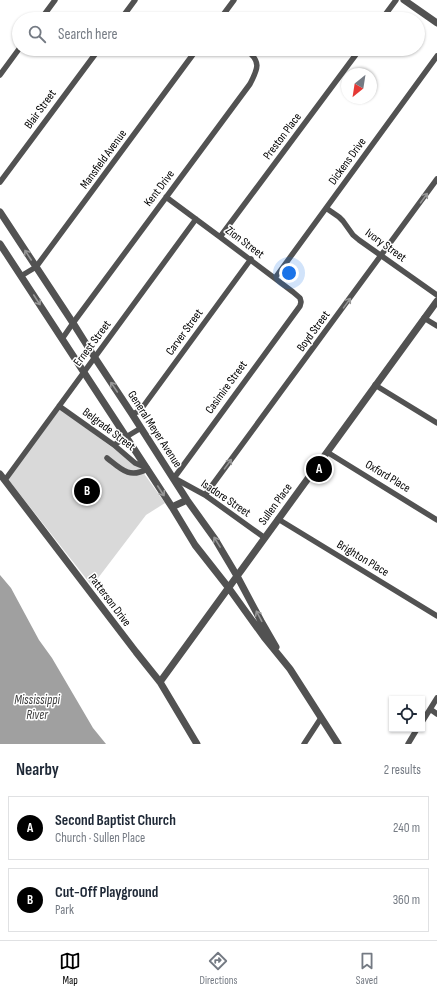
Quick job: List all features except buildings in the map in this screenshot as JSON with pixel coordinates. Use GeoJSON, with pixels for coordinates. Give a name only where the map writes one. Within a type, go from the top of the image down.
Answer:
{"type":"FeatureCollection","features":[{"type":"Feature","properties":{"kind":"street"},"geometry":{"type":"LineString","coordinates":[[46,12],[55,0]]}},
{"type":"Feature","properties":{"kind":"street"},"geometry":{"type":"LineString","coordinates":[[126,12],[135,0]]}},
{"type":"Feature","properties":{"kind":"street"},"geometry":{"type":"LineString","coordinates":[[225,12],[234,0]]}},
{"type":"Feature","properties":{"kind":"street"},"geometry":{"type":"LineString","coordinates":[[387,12],[396,0]]}},
{"type":"Feature","properties":{"kind":"street"},"geometry":{"type":"LineString","coordinates":[[404,0],[421,12]]}},
{"type":"Feature","properties":{"kind":"street"},"geometry":{"type":"LineString","coordinates":[[425,15],[437,23]]}},
{"type":"Feature","properties":{"kind":"street"},"geometry":{"type":"LineString","coordinates":[[0,75],[14,56]]}},
{"type":"Feature","properties":{"kind":"street","name":"Blair Street"},"geometry":{"type":"LineString","coordinates":[[0,182],[94,56]]}},
{"type":"Feature","properties":{"kind":"street","name":"Mansfield Avenue"},"geometry":{"type":"LineString","coordinates":[[21,276],[36,267],[192,56]]}},
{"type":"Feature","properties":{"kind":"street","name":"Kent Drive"},"geometry":{"type":"LineString","coordinates":[[62,339],[244,93],[256,71],[257,62],[253,56]]}},
{"type":"Feature","properties":{"kind":"street","name":"Preston Place"},"geometry":{"type":"LineString","coordinates":[[220,237],[355,56]]}},
{"type":"Feature","properties":{"kind":"street","name":"Dickens Drive"},"geometry":{"type":"LineString","coordinates":[[275,278],[437,56]]}},
{"type":"Feature","properties":{"kind":"street","name":"Boyd Street"},"geometry":{"type":"LineString","coordinates":[[205,495],[437,180]]}},
{"type":"Feature","properties":{"kind":"street","name":"Zion Street"},"geometry":{"type":"LineString","coordinates":[[166,197],[251,259],[300,298],[301,302],[297,310]]}},
{"type":"Feature","properties":{"kind":"street","name":"Ivory Street"},"geometry":{"type":"LineString","coordinates":[[326,208],[339,217],[359,240],[437,295]]}},
{"type":"Feature","properties":{"kind":"street","name":"General Meyer Avenue"},"geometry":{"type":"LineString","coordinates":[[0,212],[187,500],[215,539],[285,662],[338,744]]}},
{"type":"Feature","properties":{"kind":"street","name":"Ernest Street"},"geometry":{"type":"LineString","coordinates":[[5,480],[196,219]]}},
{"type":"Feature","properties":{"kind":"street","name":"General Meyer Avenue"},"geometry":{"type":"LineString","coordinates":[[0,244],[172,507],[195,545],[228,587],[264,638],[285,662]]}},
{"type":"Feature","properties":{"kind":"street","name":"Carver Street"},"geometry":{"type":"LineString","coordinates":[[132,414],[142,408],[251,259]]}},
{"type":"Feature","properties":{"kind":"street","name":"Sullen Place"},"geometry":{"type":"LineString","coordinates":[[160,682],[437,300]]}},
{"type":"Feature","properties":{"kind":"street","name":"Casimire Street"},"geometry":{"type":"LineString","coordinates":[[174,478],[297,310]]}},
{"type":"Feature","properties":{"kind":"street"},"geometry":{"type":"LineString","coordinates":[[424,318],[437,326]]}},
{"type":"Feature","properties":{"kind":"street"},"geometry":{"type":"LineString","coordinates":[[375,385],[437,423]]}},
{"type":"Feature","properties":{"kind":"street","name":"Belgrade Street"},"geometry":{"type":"LineString","coordinates":[[59,406],[114,445],[135,463],[147,469]]}},
{"type":"Feature","properties":{"kind":"street"},"geometry":{"type":"LineString","coordinates":[[114,445],[141,428]]}},
{"type":"Feature","properties":{"kind":"street","name":"Oxford Place"},"geometry":{"type":"LineString","coordinates":[[327,452],[437,520]]}},
{"type":"Feature","properties":{"kind":"street"},"geometry":{"type":"LineString","coordinates":[[107,458],[124,471],[131,473],[136,474],[147,469]]}},
{"type":"Feature","properties":{"kind":"street","name":"Patterson Drive"},"geometry":{"type":"LineString","coordinates":[[0,474],[160,682],[196,744]]}},
{"type":"Feature","properties":{"kind":"street","name":"Isadore Street"},"geometry":{"type":"LineString","coordinates":[[174,478],[205,495],[265,538]]}},
{"type":"Feature","properties":{"kind":"street"},"geometry":{"type":"LineString","coordinates":[[172,507],[187,500]]}},
{"type":"Feature","properties":{"kind":"street","name":"Brighton Place"},"geometry":{"type":"LineString","coordinates":[[278,519],[437,616]]}},
{"type":"Feature","properties":{"kind":"street"},"geometry":{"type":"LineString","coordinates":[[425,717],[437,698]]}},
{"type":"Feature","properties":{"kind":"street"},"geometry":{"type":"LineString","coordinates":[[430,709],[437,714]]}},
{"type":"Feature","properties":{"kind":"street"},"geometry":{"type":"LineString","coordinates":[[304,744],[321,718]]}},
{"type":"Feature","properties":{"kind":"street"},"geometry":{"type":"LineString","coordinates":[[408,744],[415,732]]}},
{"type":"Feature","properties":{"kind":"shaded area"},"geometry":{"type":"Polygon","coordinates":[[[60,409],[140,468],[165,503],[146,515],[92,586],[8,479],[60,409]]]}},
{"type":"Feature","properties":{"kind":"water","name":"Mississippi River"},"geometry":{"type":"Polygon","coordinates":[[[0,575],[11,588],[39,640],[52,658],[93,728],[106,744],[0,744],[0,575]]]}},
{"type":"Feature","properties":{"kind":"place","name":"Second Baptist Church"},"geometry":{"type":"Point","coordinates":[319,469]}},
{"type":"Feature","properties":{"kind":"place","name":"Cut-Off Playground"},"geometry":{"type":"Point","coordinates":[87,491]}}]}
